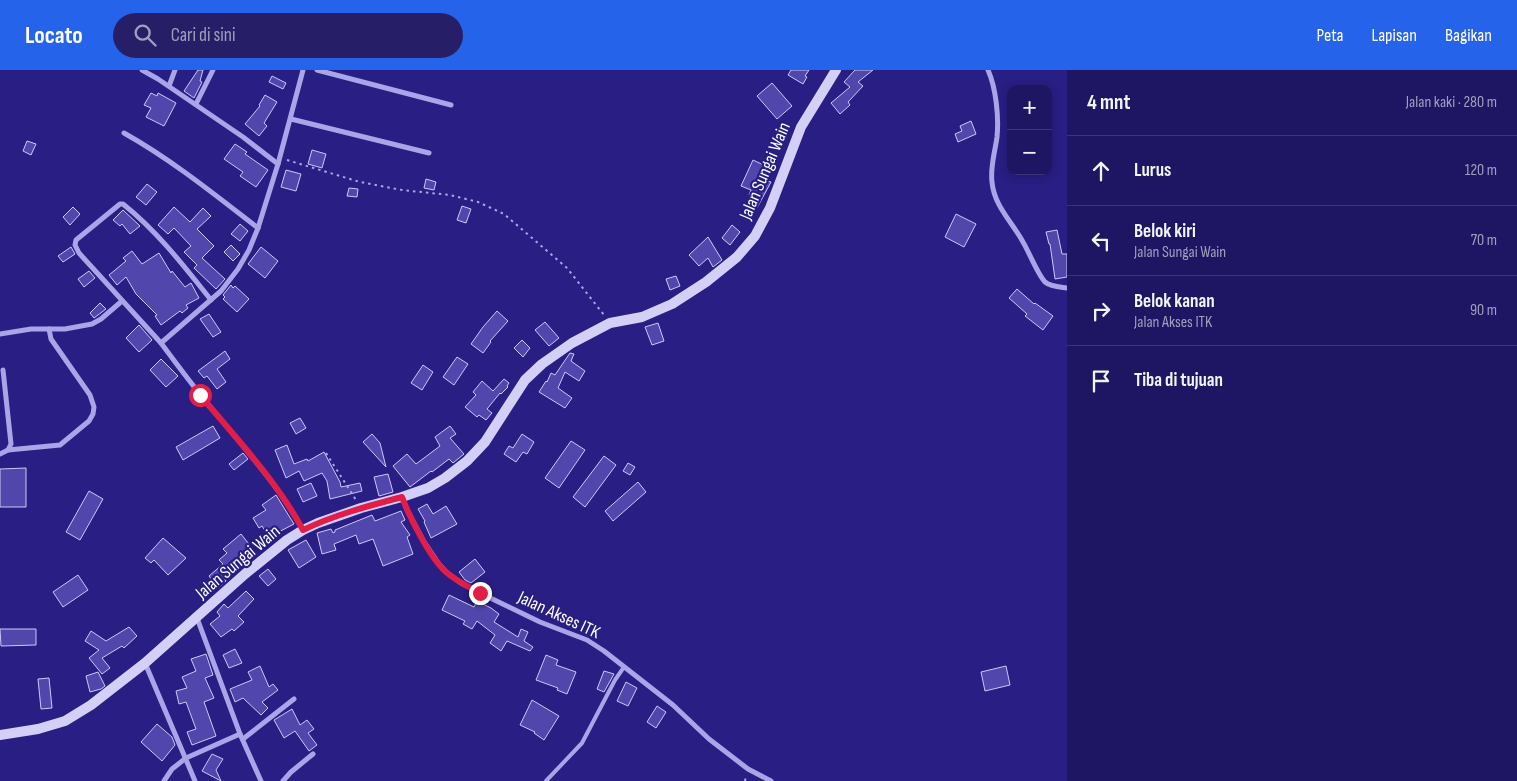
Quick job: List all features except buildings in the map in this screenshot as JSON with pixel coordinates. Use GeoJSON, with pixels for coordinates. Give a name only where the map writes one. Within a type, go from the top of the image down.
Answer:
{"type":"FeatureCollection","features":[{"type":"Feature","properties":{"kind":"street"},"geometry":{"type":"LineString","coordinates":[[142,70],[196,104],[278,164]]}},
{"type":"Feature","properties":{"kind":"street"},"geometry":{"type":"LineString","coordinates":[[169,86],[175,70]]}},
{"type":"Feature","properties":{"kind":"street"},"geometry":{"type":"LineString","coordinates":[[196,104],[213,70]]}},
{"type":"Feature","properties":{"kind":"street"},"geometry":{"type":"LineString","coordinates":[[161,343],[221,291],[249,250],[278,164],[303,70]]}},
{"type":"Feature","properties":{"kind":"street"},"geometry":{"type":"LineString","coordinates":[[317,70],[450,105]]}},
{"type":"Feature","properties":{"kind":"street","name":"Jalan Sungai Wain"},"geometry":{"type":"LineString","coordinates":[[0,735],[38,729],[65,721],[91,705],[145,663],[245,574],[287,540],[303,530],[361,508],[428,488],[445,478],[467,461],[485,442],[525,380],[542,364],[572,343],[610,323],[642,316],[672,304],[706,282],[737,257],[755,236],[770,208],[802,127],[836,70]]}},
{"type":"Feature","properties":{"kind":"street"},"geometry":{"type":"LineString","coordinates":[[988,70],[992,78],[998,112],[997,138],[992,166],[993,192],[1004,214],[1023,241],[1043,280],[1052,286],[1067,288]]}},
{"type":"Feature","properties":{"kind":"street"},"geometry":{"type":"LineString","coordinates":[[291,119],[428,152]]}},
{"type":"Feature","properties":{"kind":"street"},"geometry":{"type":"LineString","coordinates":[[124,133],[185,171],[258,228]]}},
{"type":"Feature","properties":{"kind":"street"},"geometry":{"type":"LineString","coordinates":[[211,300],[184,265],[144,221],[122,204],[76,240],[75,243],[79,253],[161,343],[200,395],[268,476],[292,510],[303,530]]}},
{"type":"Feature","properties":{"kind":"street"},"geometry":{"type":"LineString","coordinates":[[0,334],[30,329],[65,329],[92,324],[102,319],[122,301]]}},
{"type":"Feature","properties":{"kind":"street"},"geometry":{"type":"LineString","coordinates":[[0,454],[8,450],[60,445],[89,421],[93,414],[94,408],[90,395],[51,339],[49,329]]}},
{"type":"Feature","properties":{"kind":"street"},"geometry":{"type":"LineString","coordinates":[[3,370],[10,444],[8,450]]}},
{"type":"Feature","properties":{"kind":"street"},"geometry":{"type":"LineString","coordinates":[[0,406],[7,406]]}},
{"type":"Feature","properties":{"kind":"street","name":"Jalan Akses ITK"},"geometry":{"type":"LineString","coordinates":[[402,497],[424,542],[438,564],[446,572],[480,593],[540,622],[587,640],[604,650],[673,705],[709,739],[748,769],[771,781]]}},
{"type":"Feature","properties":{"kind":"street"},"geometry":{"type":"LineString","coordinates":[[197,618],[240,734],[261,781]]}},
{"type":"Feature","properties":{"kind":"street"},"geometry":{"type":"LineString","coordinates":[[145,663],[194,781]]}},
{"type":"Feature","properties":{"kind":"street"},"geometry":{"type":"LineString","coordinates":[[243,739],[294,699]]}},
{"type":"Feature","properties":{"kind":"street"},"geometry":{"type":"LineString","coordinates":[[164,781],[172,769],[186,758],[240,734]]}},
{"type":"Feature","properties":{"kind":"street"},"geometry":{"type":"LineString","coordinates":[[283,781],[313,754]]}},
{"type":"Feature","properties":{"kind":"lane"},"geometry":{"type":"LineString","coordinates":[[546,781],[582,743],[624,666]]}},
{"type":"Feature","properties":{"kind":"path"},"geometry":{"type":"LineString","coordinates":[[280,157],[360,182],[402,190],[450,195],[478,202],[504,214],[567,268],[610,323]]}},
{"type":"Feature","properties":{"kind":"path"},"geometry":{"type":"LineString","coordinates":[[326,453],[361,508]]}},
{"type":"Feature","properties":{"kind":"route"},"geometry":{"type":"LineString","coordinates":[[200,395],[268,476],[292,510],[303,530],[361,508],[402,497],[416,528],[438,564],[461,583],[480,593]]}}]}
